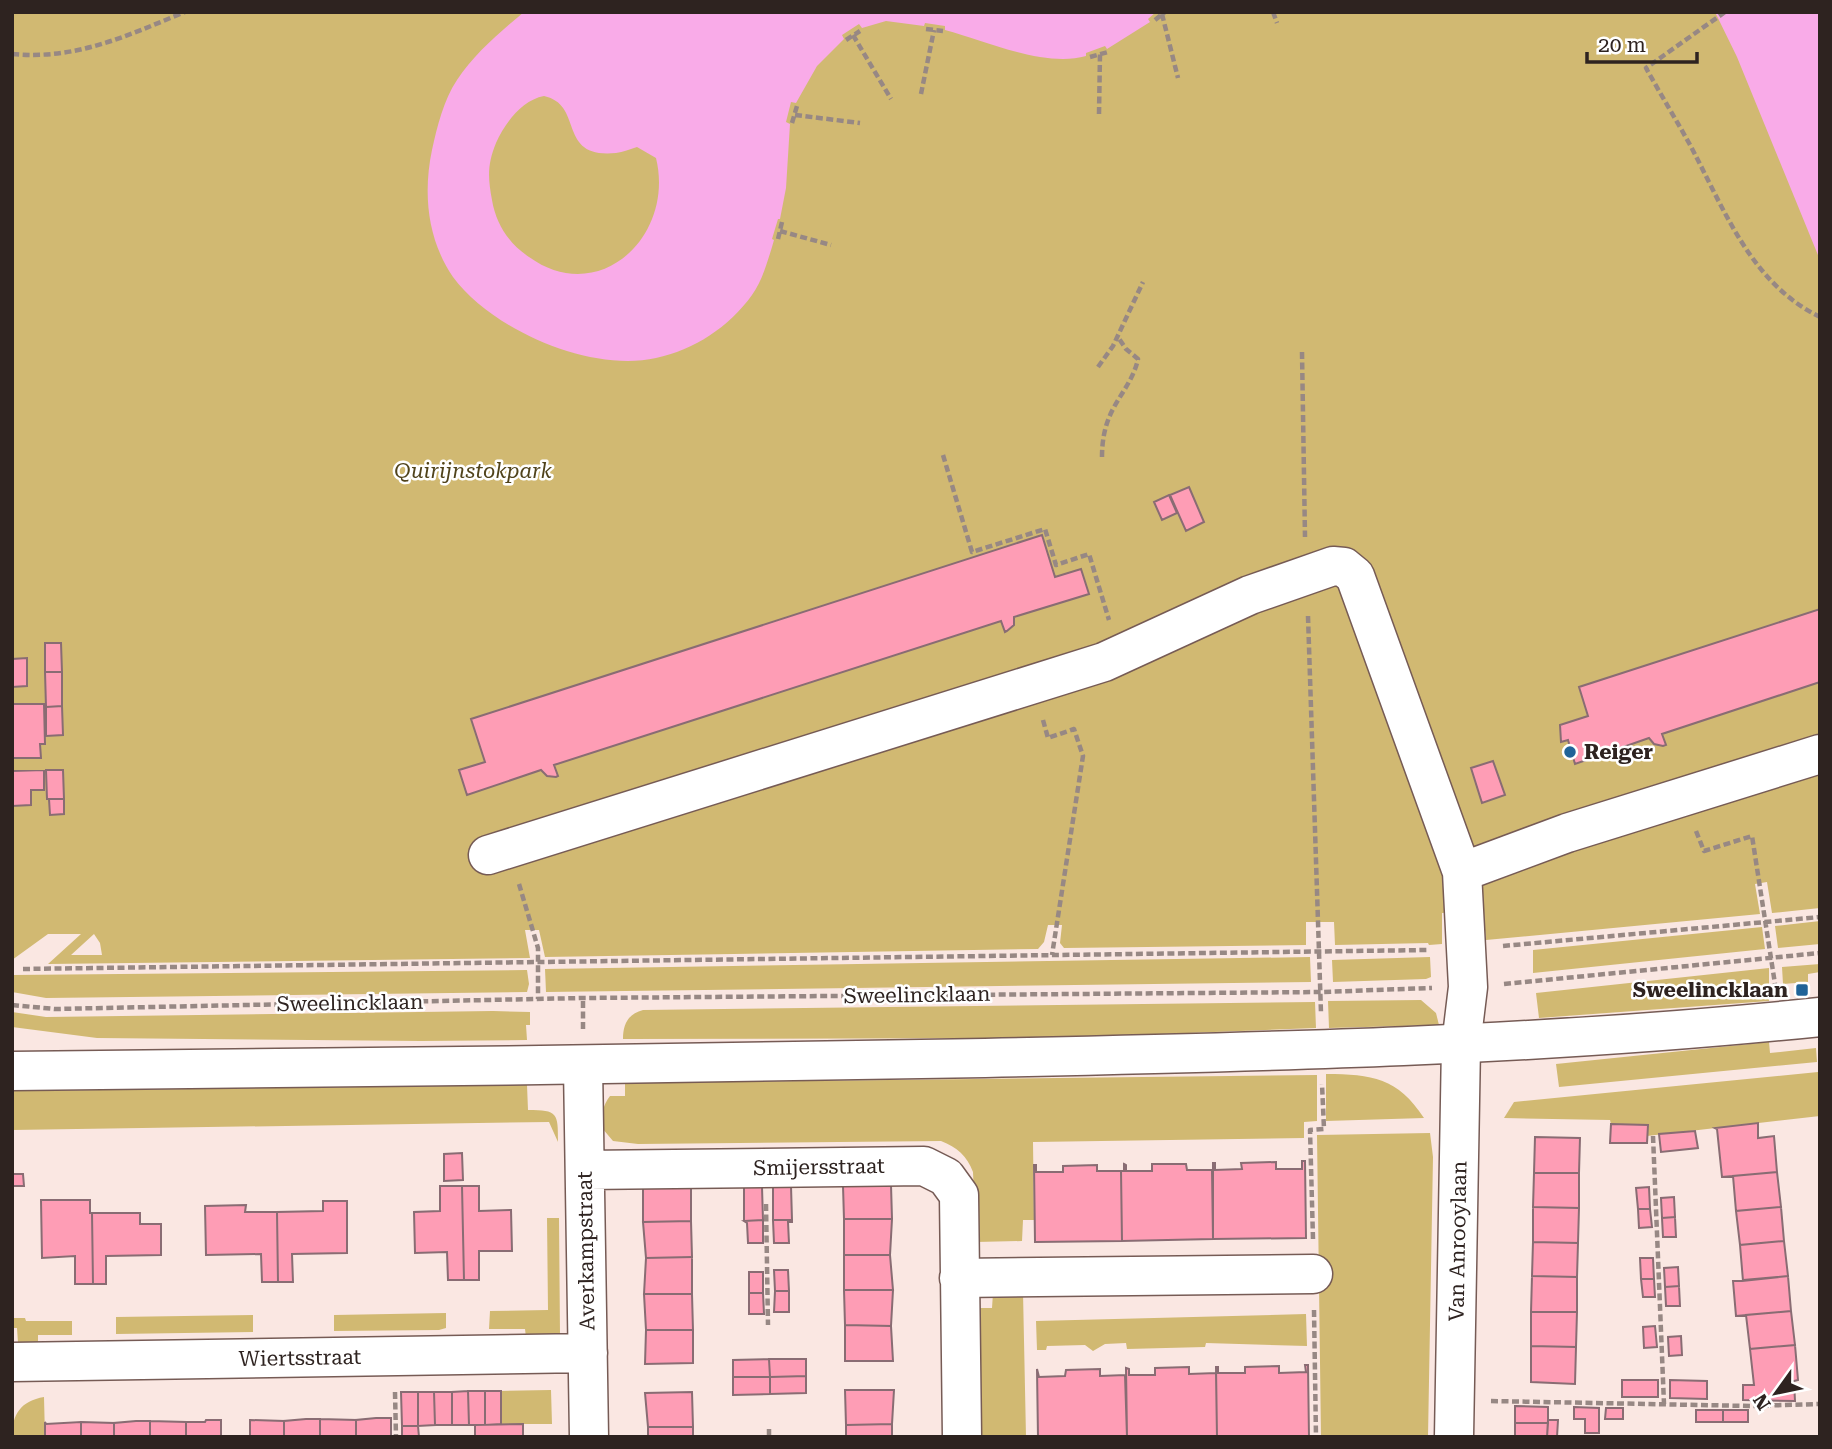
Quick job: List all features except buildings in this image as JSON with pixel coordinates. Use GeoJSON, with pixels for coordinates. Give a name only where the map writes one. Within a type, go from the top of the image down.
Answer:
{"type":"FeatureCollection","features":[{"type":"Feature","properties":{"kind":"street"},"geometry":{"type":"LineString","coordinates":[[488,855],[1033,684],[1119,655],[1250,595],[1333,566],[1344,567],[1355,576],[1461,872],[1468,949],[1468,987]]}},
{"type":"Feature","properties":{"kind":"street"},"geometry":{"type":"LineString","coordinates":[[1461,872],[1567,833],[1820,754]]}},
{"type":"Feature","properties":{"kind":"street","name":"Van Anrooylaan"},"geometry":{"type":"LineString","coordinates":[[1455,1419],[1461,1045],[1468,987]]}},
{"type":"Feature","properties":{"kind":"street"},"geometry":{"type":"LineString","coordinates":[[12,1071],[583,1066],[1321,1051],[1461,1045],[1820,1017]]}},
{"type":"Feature","properties":{"kind":"street","name":"Averkampstraat"},"geometry":{"type":"LineString","coordinates":[[583,1066],[589,1437]]}},
{"type":"Feature","properties":{"kind":"street","name":"Smijersstraat"},"geometry":{"type":"LineString","coordinates":[[585,1170],[924,1166],[946,1177],[959,1195],[962,1437]]}},
{"type":"Feature","properties":{"kind":"street"},"geometry":{"type":"LineString","coordinates":[[959,1278],[1313,1274]]}},
{"type":"Feature","properties":{"kind":"street","name":"Wiertsstraat"},"geometry":{"type":"LineString","coordinates":[[12,1362],[588,1353]]}},
{"type":"Feature","properties":{"kind":"path"},"geometry":{"type":"LineString","coordinates":[[12,54],[34,56],[82,51],[110,43],[185,12]]}},
{"type":"Feature","properties":{"kind":"path"},"geometry":{"type":"LineString","coordinates":[[1273,12],[1277,23]]}},
{"type":"Feature","properties":{"kind":"path"},"geometry":{"type":"LineString","coordinates":[[1725,12],[1646,68],[1754,263],[1779,289],[1820,317]]}},
{"type":"Feature","properties":{"kind":"path"},"geometry":{"type":"LineString","coordinates":[[1154,20],[1164,13],[1178,78]]}},
{"type":"Feature","properties":{"kind":"path"},"geometry":{"type":"LineString","coordinates":[[926,29],[943,31]]}},
{"type":"Feature","properties":{"kind":"path"},"geometry":{"type":"LineString","coordinates":[[920,94],[934,30]]}},
{"type":"Feature","properties":{"kind":"path"},"geometry":{"type":"LineString","coordinates":[[846,40],[860,31]]}},
{"type":"Feature","properties":{"kind":"path"},"geometry":{"type":"LineString","coordinates":[[853,35],[891,99]]}},
{"type":"Feature","properties":{"kind":"path"},"geometry":{"type":"LineString","coordinates":[[1090,57],[1108,52]]}},
{"type":"Feature","properties":{"kind":"path"},"geometry":{"type":"LineString","coordinates":[[1099,114],[1100,54]]}},
{"type":"Feature","properties":{"kind":"path"},"geometry":{"type":"LineString","coordinates":[[792,123],[797,106]]}},
{"type":"Feature","properties":{"kind":"path"},"geometry":{"type":"LineString","coordinates":[[795,115],[860,123]]}},
{"type":"Feature","properties":{"kind":"path"},"geometry":{"type":"LineString","coordinates":[[778,239],[782,222]]}},
{"type":"Feature","properties":{"kind":"path"},"geometry":{"type":"LineString","coordinates":[[780,231],[831,244]]}},
{"type":"Feature","properties":{"kind":"path"},"geometry":{"type":"LineString","coordinates":[[1098,367],[1118,337],[1143,282]]}},
{"type":"Feature","properties":{"kind":"path"},"geometry":{"type":"LineString","coordinates":[[1102,457],[1107,421],[1133,375],[1138,359],[1125,349],[1118,337]]}},
{"type":"Feature","properties":{"kind":"path"},"geometry":{"type":"LineString","coordinates":[[1301,352],[1306,576],[1321,952],[1324,1129],[1310,1130],[1316,1437]]}},
{"type":"Feature","properties":{"kind":"path"},"geometry":{"type":"LineString","coordinates":[[943,455],[972,552],[1045,529],[1056,565],[1089,554],[1119,655]]}},
{"type":"Feature","properties":{"kind":"path"},"geometry":{"type":"LineString","coordinates":[[1033,684],[1048,738],[1074,729],[1083,756],[1052,956]]}},
{"type":"Feature","properties":{"kind":"path"},"geometry":{"type":"LineString","coordinates":[[1684,797],[1704,851],[1752,836],[1781,1021]]}},
{"type":"Feature","properties":{"kind":"path"},"geometry":{"type":"LineString","coordinates":[[488,855],[516,875],[538,948],[538,999]]}},
{"type":"Feature","properties":{"kind":"path"},"geometry":{"type":"LineString","coordinates":[[23,969],[1468,949],[1820,916]]}},
{"type":"Feature","properties":{"kind":"path","name":"Sweelincklaan"},"geometry":{"type":"LineString","coordinates":[[12,1005],[55,1009],[538,999],[1321,992],[1468,987],[1820,953]]}},
{"type":"Feature","properties":{"kind":"path"},"geometry":{"type":"LineString","coordinates":[[1653,1136],[1664,1404]]}},
{"type":"Feature","properties":{"kind":"path"},"geometry":{"type":"LineString","coordinates":[[765,1168],[768,1325]]}},
{"type":"Feature","properties":{"kind":"path"},"geometry":{"type":"LineString","coordinates":[[1455,1419],[1664,1404],[1820,1404]]}},
{"type":"Feature","properties":{"kind":"path"},"geometry":{"type":"LineString","coordinates":[[769,1429],[769,1437]]}},
{"type":"Feature","properties":{"kind":"green space","name":"Quirijnstokpark"},"geometry":{"type":"Polygon","coordinates":[[[12,12],[1820,12],[1820,908],[1772,913],[1767,882],[1755,884],[1760,914],[1486,940],[1483,910],[1442,913],[1442,944],[1429,945],[1335,945],[1334,922],[1306,922],[1306,945],[1064,948],[1060,943],[1062,925],[1048,925],[1044,942],[1038,949],[545,957],[539,930],[525,930],[530,958],[48,964],[81,934],[48,934],[12,960],[12,12]],[[94,934],[71,955],[102,955],[100,943],[94,934]]]}},
{"type":"Feature","properties":{"kind":"green space"},"geometry":{"type":"Polygon","coordinates":[[[1820,921],[1820,944],[1778,948],[1775,926],[1820,921]]]}},
{"type":"Feature","properties":{"kind":"green space"},"geometry":{"type":"Polygon","coordinates":[[[1762,927],[1765,949],[1533,973],[1533,950],[1762,927]]]}},
{"type":"Feature","properties":{"kind":"green space"},"geometry":{"type":"Polygon","coordinates":[[[1310,957],[1311,982],[546,992],[545,969],[1310,957]]]}},
{"type":"Feature","properties":{"kind":"green space"},"geometry":{"type":"Polygon","coordinates":[[[1430,957],[1431,977],[1426,979],[1333,982],[1332,960],[1430,957]]]}},
{"type":"Feature","properties":{"kind":"green space"},"geometry":{"type":"Polygon","coordinates":[[[1820,964],[1820,972],[1808,974],[1808,982],[1783,984],[1782,967],[1820,964]]]}},
{"type":"Feature","properties":{"kind":"green space"},"geometry":{"type":"Polygon","coordinates":[[[1769,968],[1769,1001],[1539,1018],[1536,993],[1769,968]]]}},
{"type":"Feature","properties":{"kind":"green space"},"geometry":{"type":"Polygon","coordinates":[[[527,970],[527,992],[46,998],[12,992],[12,975],[527,970]]]}},
{"type":"Feature","properties":{"kind":"green space"},"geometry":{"type":"Polygon","coordinates":[[[1421,1000],[1436,1013],[1439,1025],[1329,1028],[1328,1001],[1421,1000]]]}},
{"type":"Feature","properties":{"kind":"green space"},"geometry":{"type":"Polygon","coordinates":[[[1315,1002],[1316,1028],[1060,1038],[623,1039],[627,1020],[643,1010],[1315,1002]]]}},
{"type":"Feature","properties":{"kind":"green space"},"geometry":{"type":"Polygon","coordinates":[[[12,1012],[46,1017],[530,1012],[530,1025],[526,1025],[527,1040],[97,1038],[12,1027],[12,1012]]]}},
{"type":"Feature","properties":{"kind":"green space"},"geometry":{"type":"Polygon","coordinates":[[[1769,1042],[1770,1053],[1816,1048],[1817,1062],[1559,1087],[1556,1064],[1769,1042]]]}},
{"type":"Feature","properties":{"kind":"green space"},"geometry":{"type":"Polygon","coordinates":[[[1818,1072],[1820,1116],[1647,1136],[1648,1125],[1611,1124],[1610,1120],[1504,1118],[1514,1102],[1818,1072]]]}},
{"type":"Feature","properties":{"kind":"green space"},"geometry":{"type":"Polygon","coordinates":[[[1326,1074],[1370,1077],[1394,1086],[1424,1118],[1326,1121],[1326,1074]]]}},
{"type":"Feature","properties":{"kind":"green space"},"geometry":{"type":"Polygon","coordinates":[[[1317,1075],[1317,1121],[1304,1122],[1304,1138],[1033,1142],[1034,1220],[1023,1220],[1022,1241],[976,1242],[973,1172],[961,1153],[941,1141],[638,1144],[613,1141],[602,1128],[605,1103],[610,1096],[625,1096],[625,1083],[1317,1075]]]}},
{"type":"Feature","properties":{"kind":"green space"},"geometry":{"type":"Polygon","coordinates":[[[527,1085],[528,1110],[551,1112],[554,1115],[558,1125],[558,1142],[549,1122],[12,1130],[12,1091],[527,1085]]]}},
{"type":"Feature","properties":{"kind":"green space"},"geometry":{"type":"Polygon","coordinates":[[[1430,1133],[1433,1157],[1428,1437],[1321,1437],[1317,1135],[1430,1133]]]}},
{"type":"Feature","properties":{"kind":"green space"},"geometry":{"type":"Polygon","coordinates":[[[547,1218],[559,1218],[560,1336],[526,1337],[525,1329],[489,1329],[490,1311],[548,1310],[547,1218]]]}},
{"type":"Feature","properties":{"kind":"green space"},"geometry":{"type":"Polygon","coordinates":[[[1023,1292],[1026,1437],[979,1437],[977,1308],[992,1308],[993,1293],[1023,1292]]]}},
{"type":"Feature","properties":{"kind":"green space"},"geometry":{"type":"Polygon","coordinates":[[[446,1313],[446,1328],[439,1330],[334,1331],[334,1315],[446,1313]]]}},
{"type":"Feature","properties":{"kind":"green space"},"geometry":{"type":"Polygon","coordinates":[[[1306,1314],[1307,1346],[1206,1343],[1205,1347],[1127,1349],[1126,1343],[1105,1344],[1093,1351],[1085,1345],[1047,1346],[1046,1350],[1037,1350],[1036,1321],[1306,1314]]]}},
{"type":"Feature","properties":{"kind":"green space"},"geometry":{"type":"Polygon","coordinates":[[[253,1315],[253,1332],[116,1334],[116,1317],[253,1315]]]}},
{"type":"Feature","properties":{"kind":"green space"},"geometry":{"type":"Polygon","coordinates":[[[12,1318],[25,1318],[26,1321],[72,1321],[72,1335],[38,1335],[38,1345],[18,1343],[17,1328],[13,1328],[12,1318]]]}},
{"type":"Feature","properties":{"kind":"green space"},"geometry":{"type":"Polygon","coordinates":[[[551,1390],[552,1424],[501,1424],[501,1391],[551,1390]]]}},
{"type":"Feature","properties":{"kind":"green space"},"geometry":{"type":"Polygon","coordinates":[[[44,1397],[45,1437],[12,1437],[19,1410],[29,1402],[44,1397]]]}},
{"type":"Feature","properties":{"kind":"shaded area"},"geometry":{"type":"Polygon","coordinates":[[[524,12],[1156,12],[1148,19],[1150,22],[1107,49],[1105,46],[1086,53],[1086,56],[1070,59],[1052,59],[1015,52],[945,30],[945,26],[925,23],[924,26],[886,21],[862,28],[859,24],[842,35],[844,39],[817,66],[796,103],[791,102],[786,122],[790,124],[786,188],[772,247],[756,290],[733,317],[710,336],[670,354],[630,361],[573,353],[517,330],[470,296],[453,277],[437,247],[429,215],[429,166],[448,96],[471,61],[524,12]],[[544,96],[536,98],[509,120],[491,158],[491,192],[500,225],[515,246],[529,257],[556,271],[581,274],[605,268],[626,256],[643,237],[654,213],[659,186],[656,158],[637,147],[616,153],[597,153],[585,148],[556,101],[544,96]]]}},
{"type":"Feature","properties":{"kind":"shaded area"},"geometry":{"type":"Polygon","coordinates":[[[1715,12],[1820,12],[1820,260],[1737,57],[1715,12]]]}},
{"type":"Feature","properties":{"kind":"place","name":"Reiger"},"geometry":{"type":"Point","coordinates":[1570,752]}},
{"type":"Feature","properties":{"kind":"place","name":"Sweelincklaan"},"geometry":{"type":"Point","coordinates":[1802,990]}}]}
